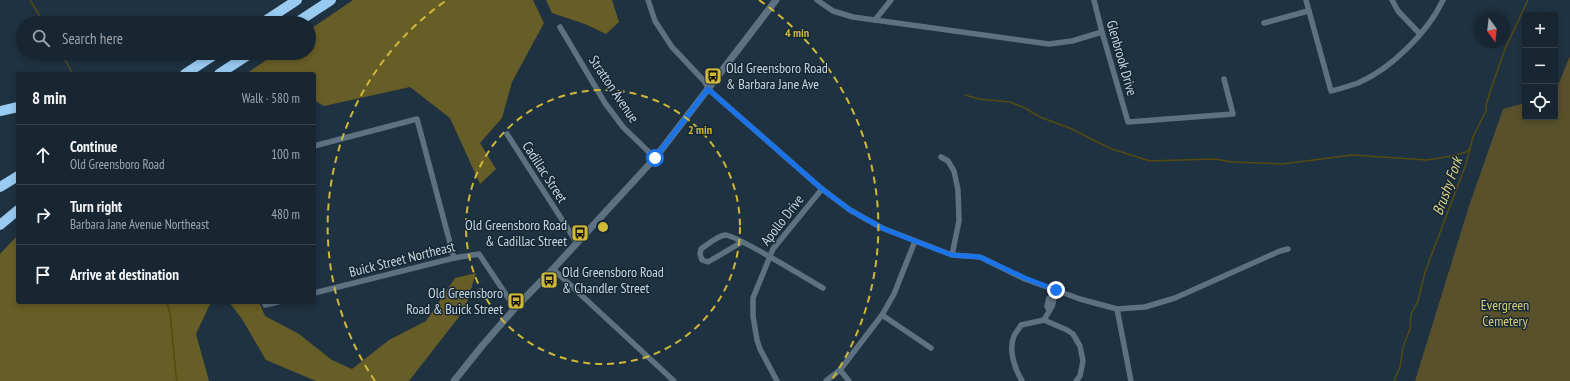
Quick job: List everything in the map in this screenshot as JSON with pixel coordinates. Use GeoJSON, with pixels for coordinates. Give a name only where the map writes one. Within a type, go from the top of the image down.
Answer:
{"type":"FeatureCollection","features":[{"type":"Feature","properties":{"kind":"highway"},"geometry":{"type":"LineString","coordinates":[[273,16],[297,0]]}},
{"type":"Feature","properties":{"kind":"highway"},"geometry":{"type":"LineString","coordinates":[[307,16],[331,0]]}},
{"type":"Feature","properties":{"kind":"highway"},"geometry":{"type":"LineString","coordinates":[[188,72],[206,60]]}},
{"type":"Feature","properties":{"kind":"highway"},"geometry":{"type":"LineString","coordinates":[[222,72],[240,60]]}},
{"type":"Feature","properties":{"kind":"highway"},"geometry":{"type":"LineString","coordinates":[[0,111],[16,107]]}},
{"type":"Feature","properties":{"kind":"highway"},"geometry":{"type":"LineString","coordinates":[[0,187],[16,177]]}},
{"type":"Feature","properties":{"kind":"highway"},"geometry":{"type":"LineString","coordinates":[[0,218],[16,207]]}},
{"type":"Feature","properties":{"kind":"highway"},"geometry":{"type":"LineString","coordinates":[[0,225],[16,212]]}},
{"type":"Feature","properties":{"kind":"street"},"geometry":{"type":"LineString","coordinates":[[648,0],[655,21],[672,46],[705,82],[708,89],[822,189],[850,210],[882,228],[915,241],[952,255],[980,257],[1055,293],[1117,309],[1145,307],[1175,298],[1280,251],[1288,249]]}},
{"type":"Feature","properties":{"kind":"street"},"geometry":{"type":"LineString","coordinates":[[454,381],[482,346],[516,308],[655,158],[775,0]]}},
{"type":"Feature","properties":{"kind":"street"},"geometry":{"type":"LineString","coordinates":[[817,0],[840,14],[853,18],[1049,44],[1072,41],[1102,32]]}},
{"type":"Feature","properties":{"kind":"street"},"geometry":{"type":"LineString","coordinates":[[875,20],[891,0]]}},
{"type":"Feature","properties":{"kind":"street","name":"Glenbrook Drive"},"geometry":{"type":"LineString","coordinates":[[1094,0],[1128,122],[1233,114],[1224,79]]}},
{"type":"Feature","properties":{"kind":"street"},"geometry":{"type":"LineString","coordinates":[[1306,0],[1331,91],[1359,82],[1381,70],[1402,53],[1434,16],[1443,0]]}},
{"type":"Feature","properties":{"kind":"street"},"geometry":{"type":"LineString","coordinates":[[1392,0],[1398,11],[1420,34]]}},
{"type":"Feature","properties":{"kind":"street"},"geometry":{"type":"LineString","coordinates":[[1264,23],[1308,11]]}},
{"type":"Feature","properties":{"kind":"street","name":"Stratton Avenue"},"geometry":{"type":"LineString","coordinates":[[560,28],[614,115],[623,127],[655,158]]}},
{"type":"Feature","properties":{"kind":"street"},"geometry":{"type":"LineString","coordinates":[[316,145],[417,119],[454,258]]}},
{"type":"Feature","properties":{"kind":"street","name":"Cadillac Street"},"geometry":{"type":"LineString","coordinates":[[507,134],[576,242]]}},
{"type":"Feature","properties":{"kind":"street"},"geometry":{"type":"LineString","coordinates":[[940,157],[948,161],[954,171],[958,190],[959,221],[952,255]]}},
{"type":"Feature","properties":{"kind":"street","name":"Apollo Drive"},"geometry":{"type":"LineString","coordinates":[[776,381],[760,350],[753,316],[753,298],[773,249],[822,189]]}},
{"type":"Feature","properties":{"kind":"street"},"geometry":{"type":"LineString","coordinates":[[742,242],[708,262],[702,260],[700,254],[701,249],[721,236],[727,235],[742,242],[769,256],[823,288]]}},
{"type":"Feature","properties":{"kind":"street"},"geometry":{"type":"LineString","coordinates":[[826,381],[840,370],[882,315],[894,294],[915,241]]}},
{"type":"Feature","properties":{"kind":"street","name":"Buick Street Northeast"},"geometry":{"type":"LineString","coordinates":[[316,292],[454,258],[479,254],[516,308]]}},
{"type":"Feature","properties":{"kind":"street"},"geometry":{"type":"LineString","coordinates":[[553,269],[674,381]]}},
{"type":"Feature","properties":{"kind":"street"},"geometry":{"type":"LineString","coordinates":[[1044,320],[1049,310],[1052,308],[1055,293]]}},
{"type":"Feature","properties":{"kind":"street"},"geometry":{"type":"LineString","coordinates":[[265,305],[269,304]]}},
{"type":"Feature","properties":{"kind":"street"},"geometry":{"type":"LineString","coordinates":[[1117,309],[1132,381]]}},
{"type":"Feature","properties":{"kind":"street"},"geometry":{"type":"LineString","coordinates":[[882,315],[931,348]]}},
{"type":"Feature","properties":{"kind":"street"},"geometry":{"type":"LineString","coordinates":[[1022,381],[1016,370],[1012,348],[1013,337],[1021,325],[1044,320],[1073,334],[1080,346],[1083,361],[1080,376],[1076,381]]}},
{"type":"Feature","properties":{"kind":"street"},"geometry":{"type":"LineString","coordinates":[[840,370],[850,381]]}},
{"type":"Feature","properties":{"kind":"green space","name":"Evergreen Cemetery"},"geometry":{"type":"Polygon","coordinates":[[[1570,56],[1570,381],[1415,381],[1469,206],[1503,109],[1522,104],[1522,120],[1558,120],[1558,85],[1570,56]]]}},
{"type":"Feature","properties":{"kind":"shaded area"},"geometry":{"type":"Polygon","coordinates":[[[353,0],[533,0],[544,23],[512,82],[502,118],[480,143],[496,169],[480,184],[450,118],[410,87],[324,106],[316,101],[316,72],[249,72],[266,60],[316,60],[316,25],[353,0]]]}},
{"type":"Feature","properties":{"kind":"shaded area"},"geometry":{"type":"Polygon","coordinates":[[[546,0],[612,0],[619,22],[606,34],[585,24],[552,13],[546,0]]]}},
{"type":"Feature","properties":{"kind":"shaded area"},"geometry":{"type":"Polygon","coordinates":[[[16,237],[16,304],[210,304],[196,334],[209,381],[0,381],[0,254],[16,237]]]}},
{"type":"Feature","properties":{"kind":"shaded area"},"geometry":{"type":"Polygon","coordinates":[[[476,273],[465,309],[409,381],[316,381],[266,360],[242,319],[231,304],[260,304],[265,316],[299,334],[332,360],[352,369],[389,340],[426,321],[455,278],[476,273]]]}},
{"type":"Feature","properties":{"kind":"waterway"},"geometry":{"type":"LineString","coordinates":[[30,0],[40,16]]}},
{"type":"Feature","properties":{"kind":"waterway","name":"Brushy Fork"},"geometry":{"type":"LineString","coordinates":[[1394,381],[1400,367],[1403,347],[1410,329],[1411,314],[1418,301],[1425,272],[1466,164],[1473,137],[1486,111],[1486,105],[1505,49],[1528,0]]}},
{"type":"Feature","properties":{"kind":"waterway"},"geometry":{"type":"LineString","coordinates":[[65,60],[72,72]]}},
{"type":"Feature","properties":{"kind":"waterway"},"geometry":{"type":"LineString","coordinates":[[965,95],[979,99],[1010,102],[1025,108],[1040,117],[1072,129],[1112,149],[1150,161],[1214,159],[1233,162],[1283,164],[1352,155],[1427,160],[1452,156],[1466,152],[1470,148]]}},
{"type":"Feature","properties":{"kind":"waterway"},"geometry":{"type":"LineString","coordinates":[[168,304],[170,313],[177,381]]}},
{"type":"Feature","properties":{"kind":"place","name":"Old Greensboro Road & Barbara Jane Ave"},"geometry":{"type":"Point","coordinates":[713,76]}},
{"type":"Feature","properties":{"kind":"place","name":"Old Greensboro Road & Cadillac Street"},"geometry":{"type":"Point","coordinates":[580,233]}},
{"type":"Feature","properties":{"kind":"place","name":"Old Greensboro Road & Chandler Street"},"geometry":{"type":"Point","coordinates":[549,280]}},
{"type":"Feature","properties":{"kind":"place","name":"Old Greensboro Road & Buick Street"},"geometry":{"type":"Point","coordinates":[516,301]}},
{"type":"Feature","properties":{"kind":"route"},"geometry":{"type":"LineString","coordinates":[[655,158],[708,89],[822,189],[850,210],[882,228],[915,241],[952,255],[980,257],[1025,278],[1056,290]]}}]}
